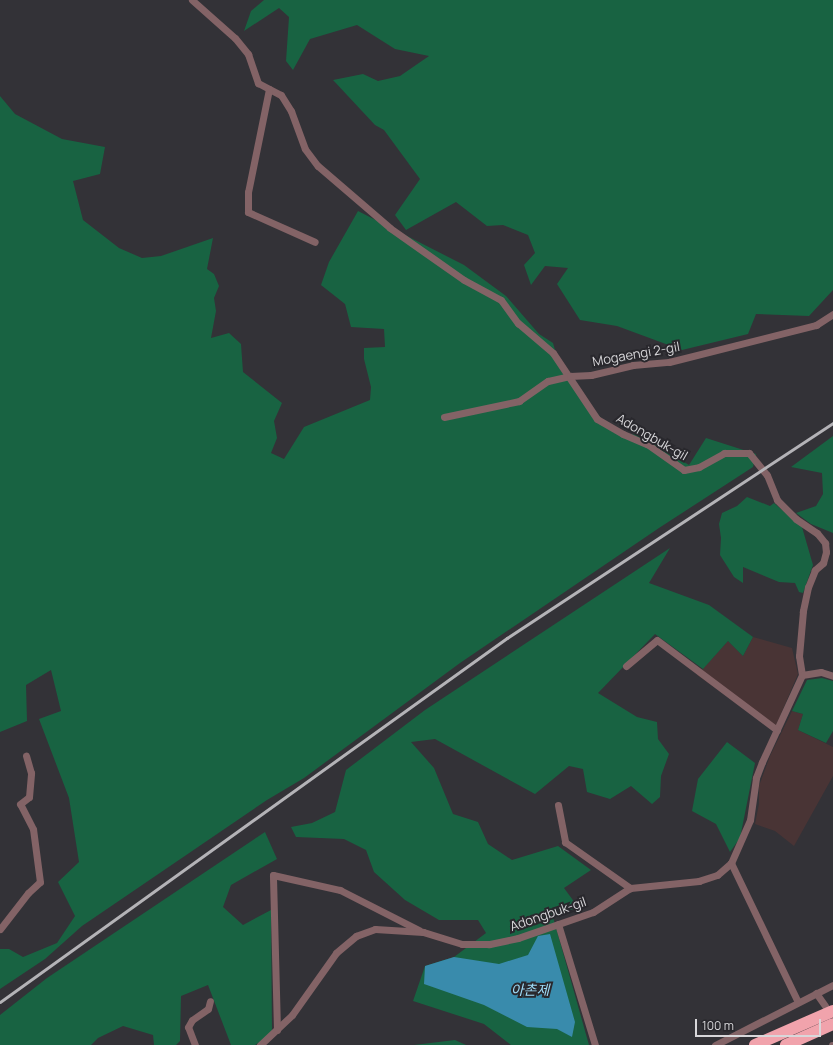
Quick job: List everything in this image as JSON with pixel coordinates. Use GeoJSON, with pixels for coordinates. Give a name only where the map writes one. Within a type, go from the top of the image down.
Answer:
{"type":"FeatureCollection","features":[{"type":"Feature","properties":{"kind":"highway"},"geometry":{"type":"LineString","coordinates":[[755,1045],[829,1008]]}},
{"type":"Feature","properties":{"kind":"highway"},"geometry":{"type":"LineString","coordinates":[[786,1045],[833,1024]]}},
{"type":"Feature","properties":{"kind":"street","name":"Adongbuk-gil"},"geometry":{"type":"LineString","coordinates":[[192,0],[235,38],[248,54],[258,83],[281,95],[291,111],[305,149],[334,182],[428,256],[464,280],[501,300],[518,323],[553,353],[597,418],[623,434],[646,444],[684,470],[699,467],[724,453],[749,454],[767,475],[777,500],[796,519],[821,538],[826,552],[823,563],[815,570],[808,586],[803,611],[799,656],[802,675],[756,778],[750,820],[732,862],[716,875],[699,881],[630,888],[593,912],[518,938],[489,944],[462,944],[423,932],[340,890],[273,875],[277,1030]]}},
{"type":"Feature","properties":{"kind":"street"},"geometry":{"type":"LineString","coordinates":[[269,89],[248,192],[248,212],[314,242]]}},
{"type":"Feature","properties":{"kind":"street","name":"Mogaengi 2-gil"},"geometry":{"type":"LineString","coordinates":[[444,417],[519,401],[548,381],[570,376],[591,375],[633,365],[669,362],[816,325],[833,314]]}},
{"type":"Feature","properties":{"kind":"street"},"geometry":{"type":"LineString","coordinates":[[626,666],[658,640],[778,730]]}},
{"type":"Feature","properties":{"kind":"street"},"geometry":{"type":"LineString","coordinates":[[802,675],[821,672],[833,676]]}},
{"type":"Feature","properties":{"kind":"street"},"geometry":{"type":"LineString","coordinates":[[0,929],[28,893],[40,882],[33,829],[20,804],[29,797],[31,773],[26,756]]}},
{"type":"Feature","properties":{"kind":"street"},"geometry":{"type":"LineString","coordinates":[[558,805],[565,842],[630,888]]}},
{"type":"Feature","properties":{"kind":"street"},"geometry":{"type":"LineString","coordinates":[[732,862],[798,1002]]}},
{"type":"Feature","properties":{"kind":"street"},"geometry":{"type":"LineString","coordinates":[[558,924],[595,1045]]}},
{"type":"Feature","properties":{"kind":"street","name":"Adongbuk-gil"},"geometry":{"type":"LineString","coordinates":[[260,1045],[292,1014],[336,952],[356,936],[375,929],[423,932]]}},
{"type":"Feature","properties":{"kind":"street"},"geometry":{"type":"LineString","coordinates":[[715,1045],[833,985]]}},
{"type":"Feature","properties":{"kind":"street"},"geometry":{"type":"LineString","coordinates":[[816,993],[829,1008]]}},
{"type":"Feature","properties":{"kind":"street"},"geometry":{"type":"LineString","coordinates":[[195,1045],[188,1027],[192,1020],[208,1009],[210,1001]]}},
{"type":"Feature","properties":{"kind":"shaded area"},"geometry":{"type":"Polygon","coordinates":[[[753,637],[792,648],[798,674],[774,730],[697,675],[728,641],[743,656],[753,637]]]}},
{"type":"Feature","properties":{"kind":"shaded area"},"geometry":{"type":"Polygon","coordinates":[[[792,711],[803,714],[798,730],[833,747],[833,776],[794,846],[775,831],[755,824],[759,804],[759,786],[770,756],[792,711]]]}},
{"type":"Feature","properties":{"kind":"green space"},"geometry":{"type":"Polygon","coordinates":[[[264,0],[833,0],[833,290],[809,316],[756,314],[748,334],[682,350],[617,326],[580,320],[557,284],[568,268],[545,266],[531,285],[524,265],[535,253],[528,235],[503,225],[487,226],[456,202],[406,230],[395,215],[420,179],[384,130],[375,125],[333,80],[363,74],[378,81],[400,76],[429,56],[395,49],[357,25],[310,39],[293,70],[286,61],[289,17],[279,8],[244,31],[251,11],[264,0]]]}},
{"type":"Feature","properties":{"kind":"green space"},"geometry":{"type":"Polygon","coordinates":[[[0,96],[15,114],[62,139],[105,147],[100,174],[73,181],[83,220],[119,248],[142,258],[161,256],[213,238],[207,269],[214,274],[219,286],[214,298],[216,311],[211,338],[229,333],[241,344],[243,372],[282,403],[274,421],[277,438],[271,453],[284,459],[304,427],[370,400],[371,387],[364,359],[364,348],[385,347],[384,329],[351,327],[345,304],[321,285],[329,262],[358,211],[464,265],[506,296],[539,334],[553,343],[561,371],[614,433],[639,435],[689,465],[706,438],[756,454],[753,467],[659,528],[460,663],[304,778],[267,800],[82,926],[45,959],[0,989],[0,949],[9,949],[23,957],[57,943],[75,916],[58,882],[79,862],[69,798],[39,719],[61,711],[51,670],[26,685],[27,721],[0,732],[0,96]]]}},
{"type":"Feature","properties":{"kind":"green space"},"geometry":{"type":"Polygon","coordinates":[[[833,436],[833,533],[811,524],[796,513],[816,506],[823,494],[822,473],[791,467],[833,436]]]}},
{"type":"Feature","properties":{"kind":"green space"},"geometry":{"type":"Polygon","coordinates":[[[747,497],[770,506],[774,503],[802,527],[813,565],[803,593],[799,592],[795,583],[779,582],[743,567],[743,583],[734,577],[720,555],[721,538],[719,524],[722,513],[737,506],[747,497]]]}},
{"type":"Feature","properties":{"kind":"green space"},"geometry":{"type":"Polygon","coordinates":[[[670,548],[649,583],[709,605],[753,637],[743,656],[728,641],[703,669],[655,634],[598,693],[637,717],[657,722],[658,739],[669,754],[661,776],[660,797],[652,804],[631,786],[610,799],[587,792],[583,769],[569,766],[535,794],[435,739],[411,742],[434,768],[453,814],[478,822],[488,844],[512,860],[558,846],[591,870],[564,888],[578,907],[553,917],[589,1045],[511,1045],[484,1024],[413,1001],[425,966],[454,957],[486,933],[478,920],[439,920],[405,900],[374,872],[366,850],[344,839],[296,837],[291,827],[312,823],[335,812],[346,770],[425,710],[670,548]]]}},
{"type":"Feature","properties":{"kind":"green space"},"geometry":{"type":"Polygon","coordinates":[[[822,678],[833,681],[833,731],[826,743],[798,730],[803,714],[792,711],[807,680],[822,678]]]}},
{"type":"Feature","properties":{"kind":"green space"},"geometry":{"type":"Polygon","coordinates":[[[727,742],[755,763],[740,838],[730,852],[716,824],[692,811],[698,779],[727,742]]]}},
{"type":"Feature","properties":{"kind":"green space"},"geometry":{"type":"Polygon","coordinates":[[[265,832],[277,859],[231,885],[223,907],[243,925],[271,910],[272,1034],[255,1045],[231,1045],[208,985],[181,996],[180,1041],[176,1045],[154,1045],[153,1035],[123,1026],[98,1038],[91,1045],[0,1045],[0,1015],[47,978],[265,832]]]}},
{"type":"Feature","properties":{"kind":"green space"},"geometry":{"type":"Polygon","coordinates":[[[455,1040],[466,1045],[414,1045],[455,1040]]]}},
{"type":"Feature","properties":{"kind":"water","name":"아촌제"},"geometry":{"type":"Polygon","coordinates":[[[550,934],[575,1022],[572,1037],[557,1029],[527,1027],[484,1005],[424,984],[425,966],[454,957],[499,964],[528,955],[538,936],[550,934]]]}},
{"type":"Feature","properties":{"kind":"railway"},"geometry":{"type":"LineString","coordinates":[[0,1002],[507,638],[833,423]]}}]}
